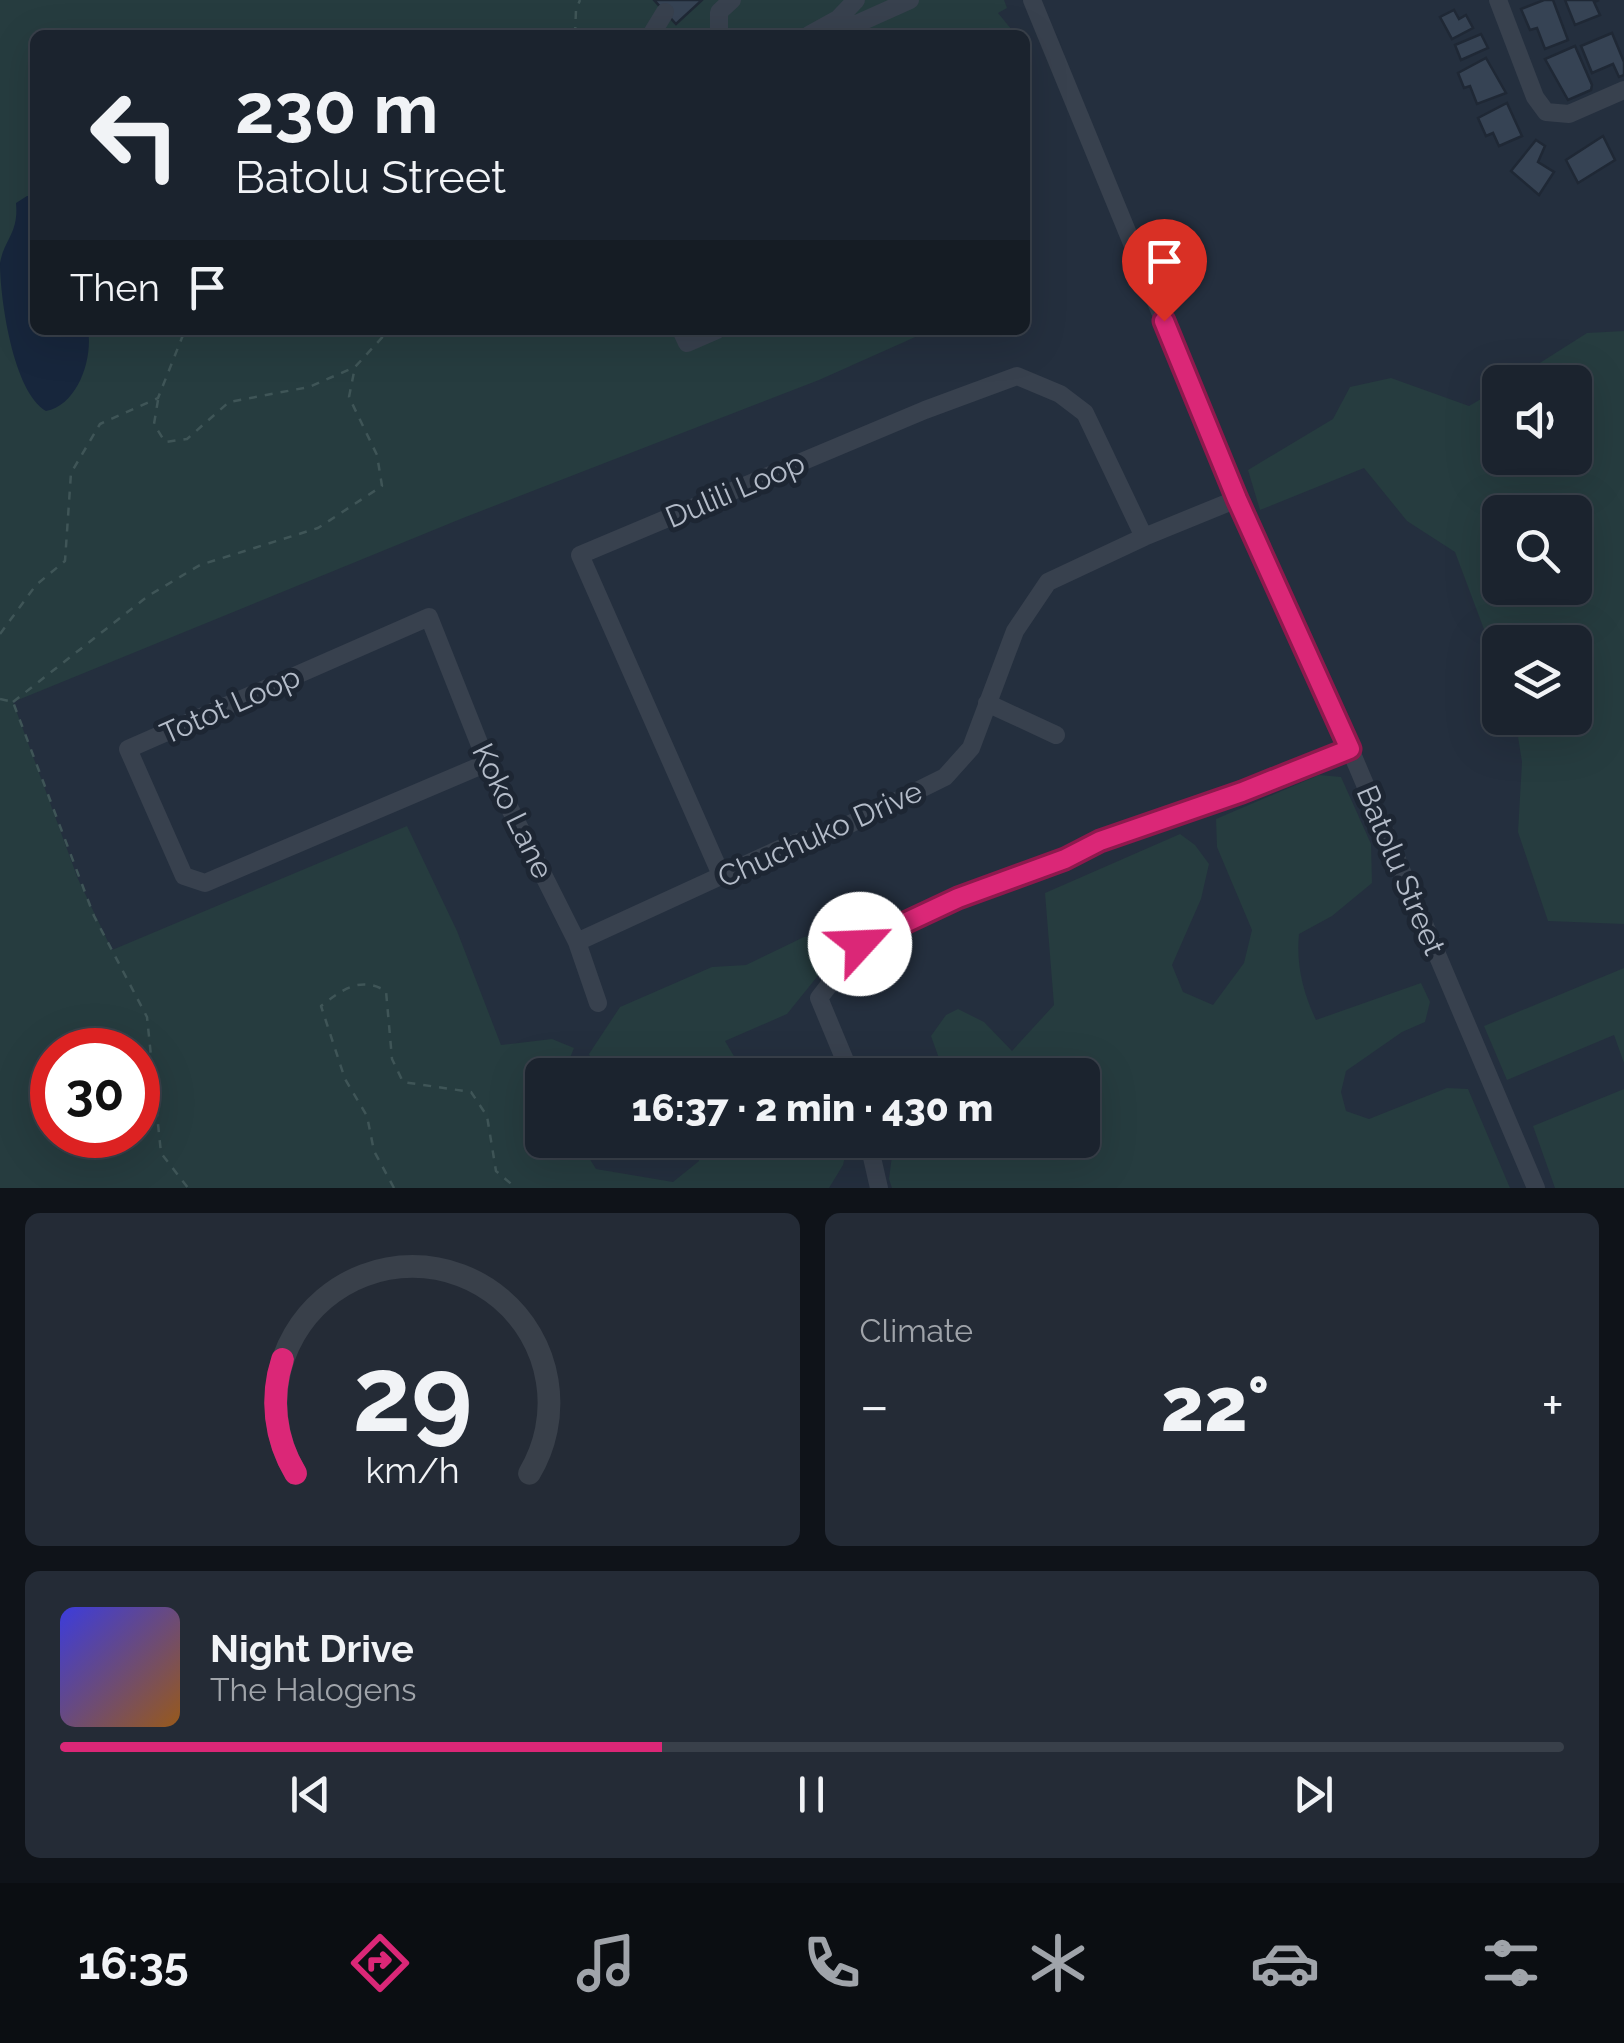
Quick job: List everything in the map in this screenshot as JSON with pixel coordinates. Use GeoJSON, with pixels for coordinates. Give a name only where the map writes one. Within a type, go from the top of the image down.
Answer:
{"type":"FeatureCollection","features":[{"type":"Feature","properties":{"kind":"street"},"geometry":{"type":"LineString","coordinates":[[719,30],[719,12],[732,0]]}},
{"type":"Feature","properties":{"kind":"street"},"geometry":{"type":"LineString","coordinates":[[818,30],[838,18],[856,0]]}},
{"type":"Feature","properties":{"kind":"street"},"geometry":{"type":"LineString","coordinates":[[843,30],[908,0]]}},
{"type":"Feature","properties":{"kind":"street","name":"Batolu Street"},"geometry":{"type":"LineString","coordinates":[[1032,0],[1237,499],[1350,749],[1536,1188]]}},
{"type":"Feature","properties":{"kind":"street"},"geometry":{"type":"LineString","coordinates":[[1498,0],[1535,97],[1546,112],[1569,114],[1624,90]]}},
{"type":"Feature","properties":{"kind":"street"},"geometry":{"type":"LineString","coordinates":[[654,30],[665,12]]}},
{"type":"Feature","properties":{"kind":"street"},"geometry":{"type":"LineString","coordinates":[[684,335],[687,343],[705,335]]}},
{"type":"Feature","properties":{"kind":"street","name":"Dulili Loop"},"geometry":{"type":"LineString","coordinates":[[722,877],[580,555],[925,410],[1017,376],[1060,394],[1085,413],[1144,537]]}},
{"type":"Feature","properties":{"kind":"street","name":"Chuchuko Drive"},"geometry":{"type":"LineString","coordinates":[[577,942],[784,847],[846,826],[945,777],[971,748],[1016,631],[1048,582],[1237,499]]}},
{"type":"Feature","properties":{"kind":"street","name":"Koko Lane"},"geometry":{"type":"LineString","coordinates":[[428,618],[487,763],[577,942],[598,1003]]}},
{"type":"Feature","properties":{"kind":"street","name":"Totot Loop"},"geometry":{"type":"LineString","coordinates":[[428,618],[128,749],[184,876],[205,883],[487,763]]}},
{"type":"Feature","properties":{"kind":"street"},"geometry":{"type":"LineString","coordinates":[[987,703],[1056,735]]}},
{"type":"Feature","properties":{"kind":"street"},"geometry":{"type":"LineString","coordinates":[[844,1058],[819,998],[860,944],[958,898],[1065,859],[1100,841],[1242,792],[1350,749]]}},
{"type":"Feature","properties":{"kind":"street"},"geometry":{"type":"LineString","coordinates":[[872,1158],[878,1188]]}},
{"type":"Feature","properties":{"kind":"path"},"geometry":{"type":"LineString","coordinates":[[574,30],[580,0]]}},
{"type":"Feature","properties":{"kind":"path"},"geometry":{"type":"LineString","coordinates":[[183,335],[158,398],[154,424],[165,442],[186,439],[229,402],[309,387],[355,367],[384,335]]}},
{"type":"Feature","properties":{"kind":"path"},"geometry":{"type":"LineString","coordinates":[[13,702],[148,596],[200,565],[318,528],[382,486],[376,455],[349,397],[355,367]]}},
{"type":"Feature","properties":{"kind":"path"},"geometry":{"type":"LineString","coordinates":[[0,634],[36,585],[64,561],[71,473],[100,424],[158,398]]}},
{"type":"Feature","properties":{"kind":"path"},"geometry":{"type":"LineString","coordinates":[[0,699],[13,702]]}},
{"type":"Feature","properties":{"kind":"path"},"geometry":{"type":"LineString","coordinates":[[13,702],[94,916],[147,1017],[161,1153],[188,1188]]}},
{"type":"Feature","properties":{"kind":"path"},"geometry":{"type":"LineString","coordinates":[[394,1188],[374,1151],[367,1116],[345,1079],[321,1006],[348,986],[372,983],[386,992],[392,1059],[403,1082],[471,1092],[487,1116],[496,1171],[516,1188]]}},
{"type":"Feature","properties":{"kind":"green space"},"geometry":{"type":"Polygon","coordinates":[[[0,0],[1004,0],[1007,8],[998,13],[1012,30],[30,30],[30,335],[920,335],[819,380],[463,518],[13,702],[78,879],[112,950],[407,826],[457,931],[501,1045],[552,1039],[574,1048],[570,1058],[525,1058],[525,1158],[589,1158],[596,1169],[673,1182],[698,1158],[845,1158],[829,1188],[0,1188],[0,0]]]}},
{"type":"Feature","properties":{"kind":"green space"},"geometry":{"type":"Polygon","coordinates":[[[1624,331],[1624,924],[1548,921],[1518,832],[1522,762],[1518,735],[1592,735],[1592,625],[1482,625],[1455,552],[1407,521],[1364,468],[1260,510],[1248,470],[1333,419],[1350,387],[1391,378],[1469,406],[1482,398],[1482,475],[1592,475],[1592,365],[1537,365],[1587,333],[1624,331]]]}},
{"type":"Feature","properties":{"kind":"green space"},"geometry":{"type":"Polygon","coordinates":[[[1319,775],[1341,777],[1371,844],[1372,883],[1332,916],[1299,934],[1301,978],[1307,999],[1316,1020],[1421,983],[1430,1002],[1425,1022],[1402,1032],[1346,1071],[1341,1092],[1346,1111],[1369,1119],[1447,1088],[1468,1089],[1510,1188],[892,1188],[892,1158],[1100,1158],[1100,1058],[939,1058],[931,1036],[946,1015],[958,1009],[984,1022],[1012,1051],[1054,1005],[1045,893],[1180,834],[1195,845],[1209,864],[1201,899],[1172,965],[1183,992],[1213,1005],[1244,963],[1252,930],[1217,847],[1216,819],[1319,775]]]}},
{"type":"Feature","properties":{"kind":"green space"},"geometry":{"type":"Polygon","coordinates":[[[832,935],[829,962],[787,1014],[725,1041],[735,1058],[591,1058],[589,1054],[620,1007],[712,967],[746,965],[804,937],[832,935]]]}},
{"type":"Feature","properties":{"kind":"green space"},"geometry":{"type":"Polygon","coordinates":[[[1624,968],[1624,1063],[1614,1035],[1507,1080],[1484,1026],[1624,968]]]}},
{"type":"Feature","properties":{"kind":"green space"},"geometry":{"type":"Polygon","coordinates":[[[1624,1089],[1624,1188],[1555,1188],[1533,1126],[1624,1089]]]}},
{"type":"Feature","properties":{"kind":"water"},"geometry":{"type":"Polygon","coordinates":[[[30,196],[30,335],[88,335],[88,354],[75,390],[67,400],[46,411],[25,385],[6,320],[0,263],[15,222],[16,203],[30,196]]]}},
{"type":"Feature","properties":{"kind":"building"},"geometry":{"type":"Polygon","coordinates":[[[654,0],[702,0],[676,24],[654,0]]]}},
{"type":"Feature","properties":{"kind":"building"},"geometry":{"type":"Polygon","coordinates":[[[1553,0],[1568,40],[1545,49],[1537,28],[1530,30],[1521,9],[1553,0]]]}},
{"type":"Feature","properties":{"kind":"building"},"geometry":{"type":"Polygon","coordinates":[[[1565,0],[1599,0],[1594,2],[1600,15],[1575,25],[1565,0]]]}},
{"type":"Feature","properties":{"kind":"building"},"geometry":{"type":"Polygon","coordinates":[[[1454,10],[1459,19],[1466,15],[1473,28],[1452,39],[1440,17],[1454,10]]]}},
{"type":"Feature","properties":{"kind":"building"},"geometry":{"type":"Polygon","coordinates":[[[1612,33],[1624,62],[1624,75],[1619,77],[1613,64],[1592,73],[1581,46],[1612,33]]]}},
{"type":"Feature","properties":{"kind":"building"},"geometry":{"type":"Polygon","coordinates":[[[1481,34],[1488,48],[1461,60],[1455,45],[1481,34]]]}},
{"type":"Feature","properties":{"kind":"building"},"geometry":{"type":"Polygon","coordinates":[[[1575,46],[1592,85],[1591,90],[1568,100],[1545,59],[1575,46]]]}},
{"type":"Feature","properties":{"kind":"building"},"geometry":{"type":"Polygon","coordinates":[[[1486,58],[1506,93],[1477,104],[1470,86],[1464,88],[1458,73],[1486,58]]]}},
{"type":"Feature","properties":{"kind":"building"},"geometry":{"type":"Polygon","coordinates":[[[1507,103],[1522,136],[1499,146],[1493,133],[1486,136],[1478,118],[1507,103]]]}},
{"type":"Feature","properties":{"kind":"building"},"geometry":{"type":"Polygon","coordinates":[[[1603,136],[1615,160],[1578,183],[1566,160],[1603,136]]]}},
{"type":"Feature","properties":{"kind":"building"},"geometry":{"type":"Polygon","coordinates":[[[1536,140],[1545,146],[1538,162],[1554,172],[1539,195],[1511,171],[1536,140]]]}},
{"type":"Feature","properties":{"kind":"route"},"geometry":{"type":"LineString","coordinates":[[860,944],[958,898],[1065,859],[1100,841],[1242,792],[1350,749],[1237,499],[1164,321]]}}]}
